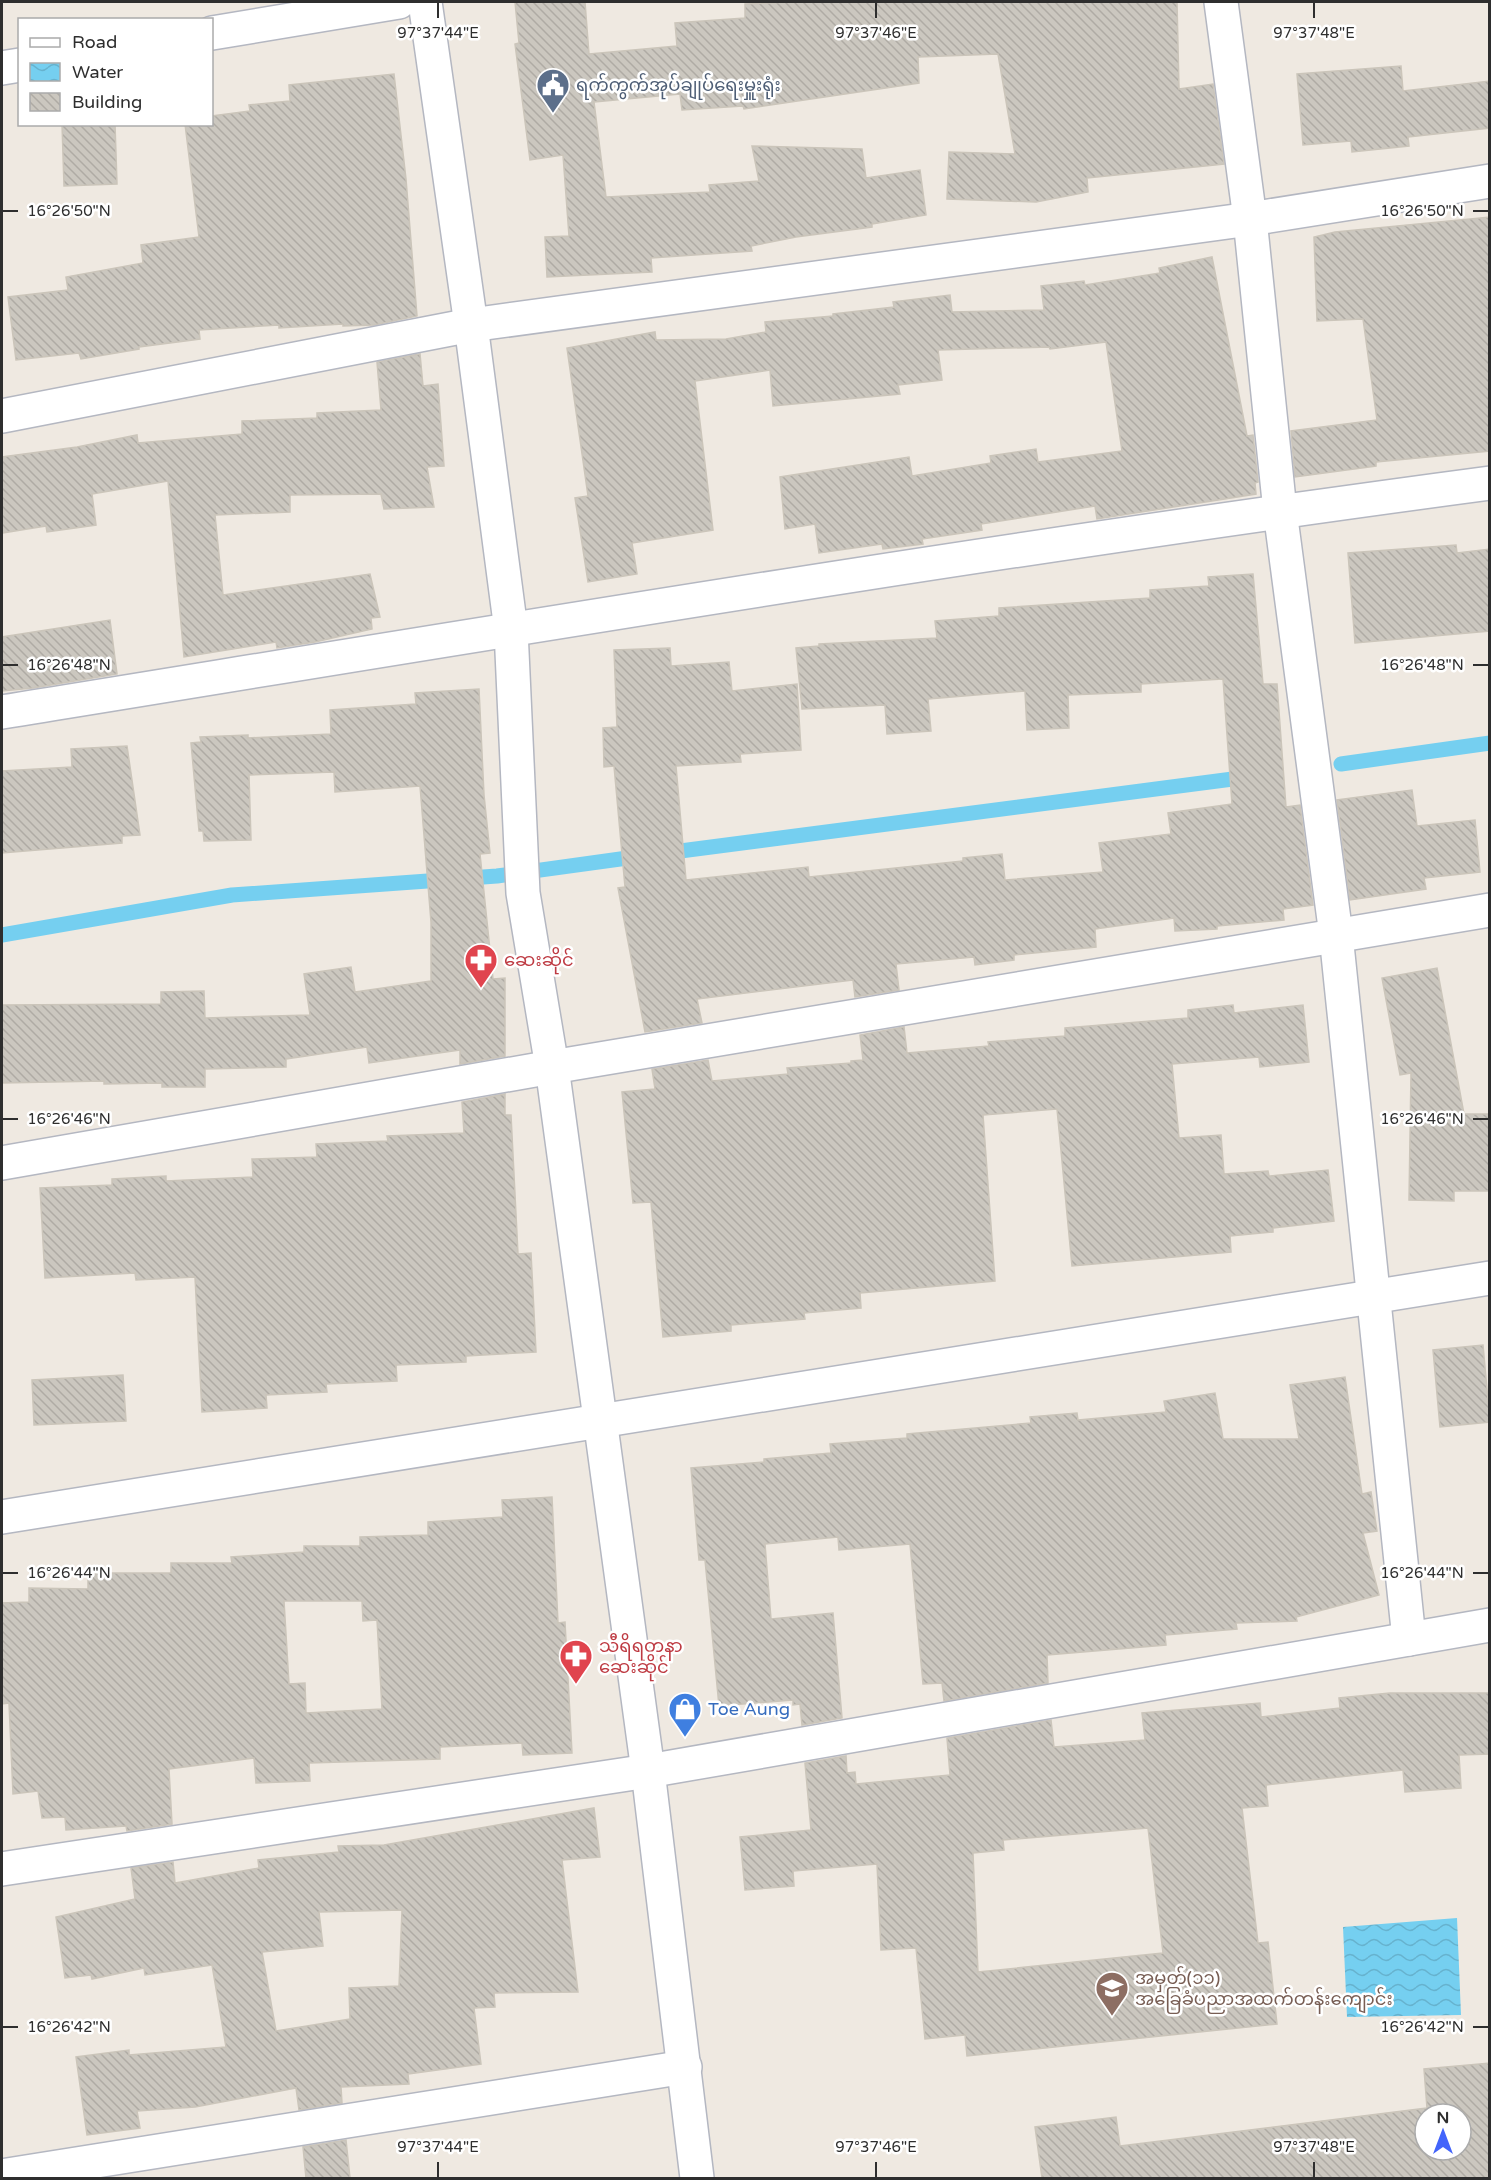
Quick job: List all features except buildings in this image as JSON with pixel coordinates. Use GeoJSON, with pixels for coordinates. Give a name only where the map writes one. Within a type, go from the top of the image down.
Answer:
{"type":"FeatureCollection","features":[{"type":"Feature","properties":{"kind":"street"},"geometry":{"type":"LineString","coordinates":[[213,33],[399,2]]}},
{"type":"Feature","properties":{"kind":"street"},"geometry":{"type":"LineString","coordinates":[[425,2],[511,630],[523,893],[552,1067],[601,1421],[648,1771],[697,2178]]}},
{"type":"Feature","properties":{"kind":"street"},"geometry":{"type":"LineString","coordinates":[[1221,2],[1250,219],[1280,511],[1336,935],[1408,1639]]}},
{"type":"Feature","properties":{"kind":"street"},"geometry":{"type":"LineString","coordinates":[[2,68],[18,65]]}},
{"type":"Feature","properties":{"kind":"street"},"geometry":{"type":"LineString","coordinates":[[2,416],[471,325],[1250,219],[1490,181]]}},
{"type":"Feature","properties":{"kind":"street"},"geometry":{"type":"LineString","coordinates":[[2,712],[511,630],[1280,511],[1490,483]]}},
{"type":"Feature","properties":{"kind":"street"},"geometry":{"type":"LineString","coordinates":[[2,1162],[552,1067],[1490,910]]}},
{"type":"Feature","properties":{"kind":"street"},"geometry":{"type":"LineString","coordinates":[[2,1517],[1490,1278]]}},
{"type":"Feature","properties":{"kind":"street"},"geometry":{"type":"LineString","coordinates":[[2,1869],[648,1771],[1490,1625]]}},
{"type":"Feature","properties":{"kind":"street"},"geometry":{"type":"LineString","coordinates":[[2,2176],[685,2067]]}},
{"type":"Feature","properties":{"kind":"water"},"geometry":{"type":"Polygon","coordinates":[[[1457,1918],[1461,2015],[1347,2017],[1343,1927],[1457,1918]]]}},
{"type":"Feature","properties":{"kind":"waterway"},"geometry":{"type":"LineString","coordinates":[[1341,764],[1490,743]]}},
{"type":"Feature","properties":{"kind":"waterway"},"geometry":{"type":"LineString","coordinates":[[665,853],[1248,777]]}},
{"type":"Feature","properties":{"kind":"waterway"},"geometry":{"type":"LineString","coordinates":[[2,935],[232,895],[497,876],[642,856]]}},
{"type":"Feature","properties":{"kind":"place","name":"ရက်ကွက်အုပ်ချုပ်ရေးမှူးရုံး"},"geometry":{"type":"Point","coordinates":[553,114]}},
{"type":"Feature","properties":{"kind":"place","name":"ဆေးဆိုင်"},"geometry":{"type":"Point","coordinates":[481,989]}},
{"type":"Feature","properties":{"kind":"place","name":"သီရိရတနာ ဆေးဆိုင်"},"geometry":{"type":"Point","coordinates":[576,1685]}},
{"type":"Feature","properties":{"kind":"place","name":"Toe Aung"},"geometry":{"type":"Point","coordinates":[685,1738]}},
{"type":"Feature","properties":{"kind":"place","name":"အမှတ်(၁၁) အခြေခံပညာအထက်တန်းကျောင်း"},"geometry":{"type":"Point","coordinates":[1112,2017]}}]}
